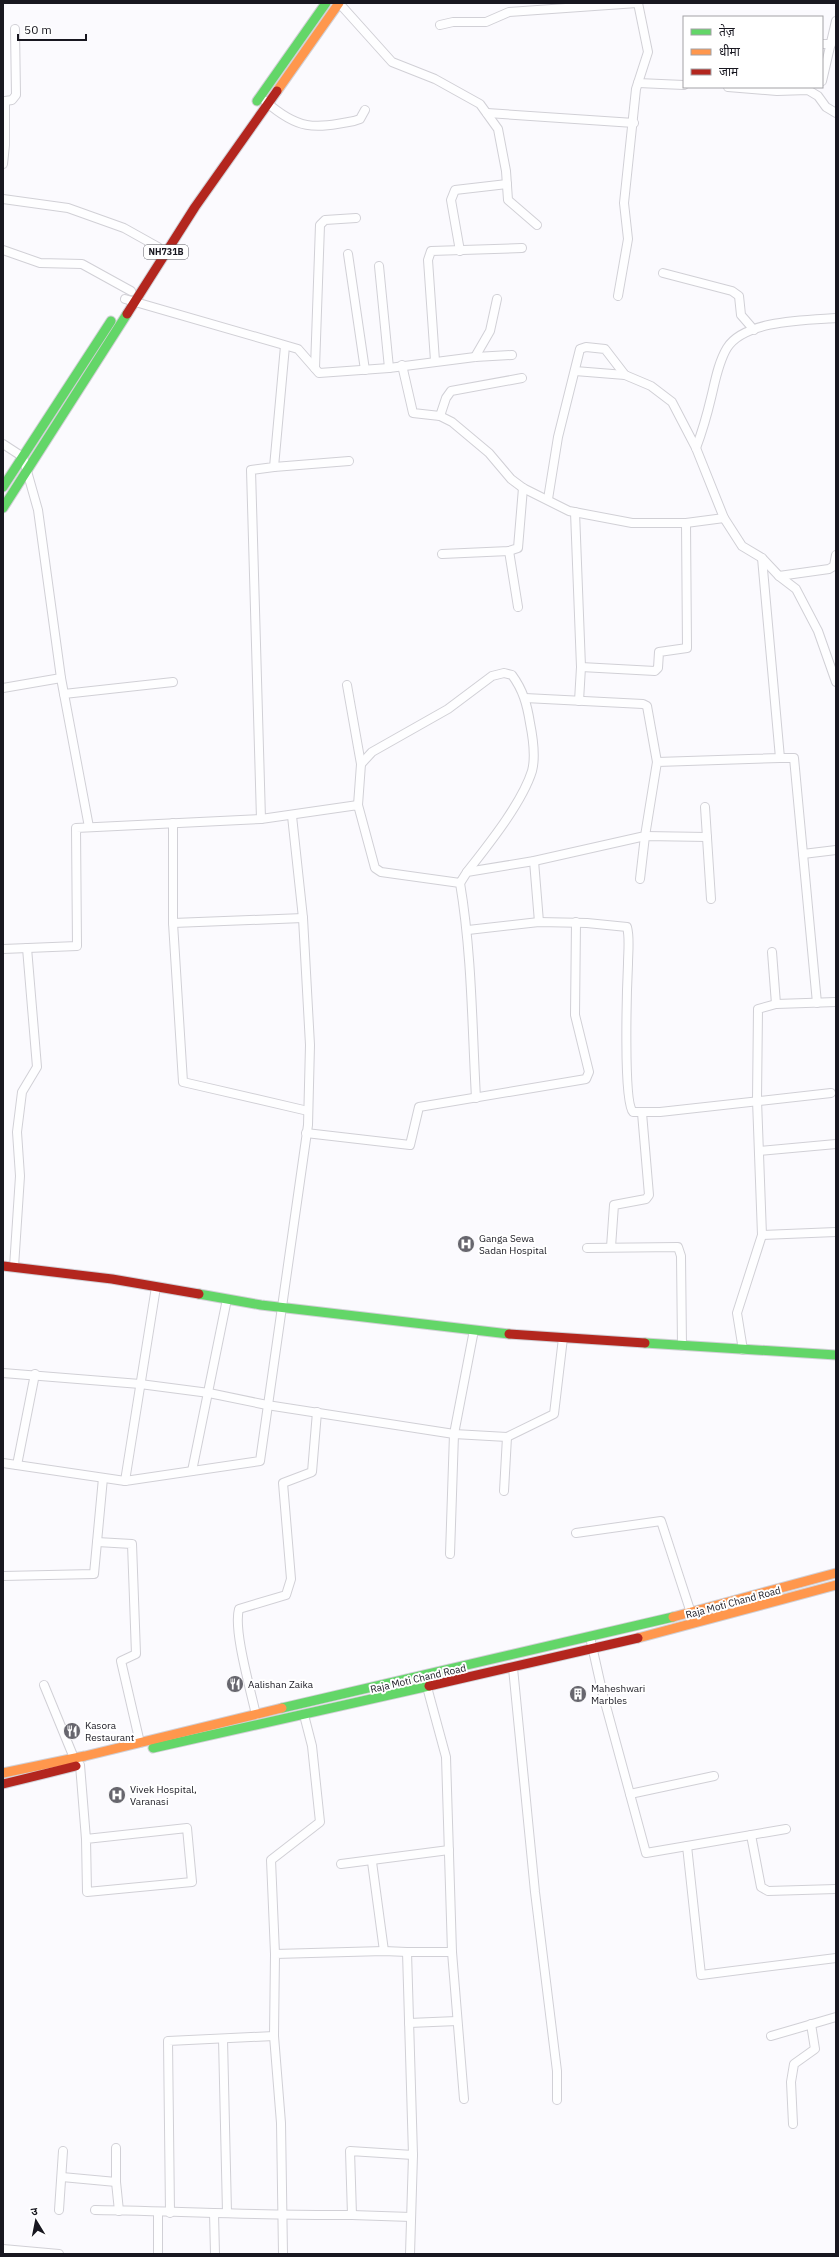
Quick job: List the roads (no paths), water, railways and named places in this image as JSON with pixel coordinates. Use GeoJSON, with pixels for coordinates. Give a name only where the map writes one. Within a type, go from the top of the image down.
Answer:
{"type":"FeatureCollection","features":[{"type":"Feature","properties":{"kind":"main road"},"geometry":{"type":"LineString","coordinates":[[252,109],[326,3]]}},
{"type":"Feature","properties":{"kind":"main road","name":"NH731B"},"geometry":{"type":"LineString","coordinates":[[3,508],[195,207],[339,3]]}},
{"type":"Feature","properties":{"kind":"main road","name":"NH731B"},"geometry":{"type":"LineString","coordinates":[[3,487],[210,169]]}},
{"type":"Feature","properties":{"kind":"main road"},"geometry":{"type":"LineString","coordinates":[[80,368],[88,374]]}},
{"type":"Feature","properties":{"kind":"main road"},"geometry":{"type":"LineString","coordinates":[[3,1266],[156,1287],[281,1308],[474,1330],[563,1338],[836,1355]]}},
{"type":"Feature","properties":{"kind":"main road"},"geometry":{"type":"LineString","coordinates":[[3,1773],[77,1762],[140,1743],[691,1613],[836,1573]]}},
{"type":"Feature","properties":{"kind":"main road","name":"Raja Moti Chand Road"},"geometry":{"type":"LineString","coordinates":[[3,1784],[77,1762],[304,1715],[593,1650],[836,1584]]}},
{"type":"Feature","properties":{"kind":"street"},"geometry":{"type":"LineString","coordinates":[[339,3],[392,62],[435,79],[480,104],[498,129],[507,184],[508,200],[537,225]]}},
{"type":"Feature","properties":{"kind":"street"},"geometry":{"type":"LineString","coordinates":[[440,25],[453,22],[486,22],[509,12],[637,3],[648,52],[638,83],[624,203],[628,239],[618,296]]}},
{"type":"Feature","properties":{"kind":"street"},"geometry":{"type":"LineString","coordinates":[[823,72],[826,44],[836,21]]}},
{"type":"Feature","properties":{"kind":"street"},"geometry":{"type":"LineString","coordinates":[[3,164],[5,145],[4,101],[12,100],[16,95],[15,29]]}},
{"type":"Feature","properties":{"kind":"street"},"geometry":{"type":"LineString","coordinates":[[638,83],[683,85]]}},
{"type":"Feature","properties":{"kind":"street"},"geometry":{"type":"LineString","coordinates":[[752,88],[778,91],[802,90],[814,92],[826,107],[836,113]]}},
{"type":"Feature","properties":{"kind":"street"},"geometry":{"type":"LineString","coordinates":[[818,96],[820,88]]}},
{"type":"Feature","properties":{"kind":"street"},"geometry":{"type":"LineString","coordinates":[[260,96],[292,121],[308,126],[357,120],[362,117],[365,110]]}},
{"type":"Feature","properties":{"kind":"street"},"geometry":{"type":"LineString","coordinates":[[487,113],[634,123]]}},
{"type":"Feature","properties":{"kind":"street"},"geometry":{"type":"LineString","coordinates":[[460,251],[451,200],[455,190],[507,184]]}},
{"type":"Feature","properties":{"kind":"street"},"geometry":{"type":"LineString","coordinates":[[3,198],[68,208],[124,228],[158,247]]}},
{"type":"Feature","properties":{"kind":"street"},"geometry":{"type":"LineString","coordinates":[[315,368],[320,225],[325,220],[356,218]]}},
{"type":"Feature","properties":{"kind":"street"},"geometry":{"type":"LineString","coordinates":[[435,361],[428,260],[431,251],[522,248]]}},
{"type":"Feature","properties":{"kind":"street"},"geometry":{"type":"LineString","coordinates":[[3,250],[40,263],[82,264],[131,291]]}},
{"type":"Feature","properties":{"kind":"street"},"geometry":{"type":"LineString","coordinates":[[348,254],[365,370]]}},
{"type":"Feature","properties":{"kind":"street"},"geometry":{"type":"LineString","coordinates":[[378,266],[389,368]]}},
{"type":"Feature","properties":{"kind":"street"},"geometry":{"type":"LineString","coordinates":[[663,273],[732,291],[739,296],[741,315],[754,330]]}},
{"type":"Feature","properties":{"kind":"street"},"geometry":{"type":"LineString","coordinates":[[125,299],[298,350],[319,373],[389,368],[435,361],[512,355]]}},
{"type":"Feature","properties":{"kind":"street"},"geometry":{"type":"LineString","coordinates":[[475,357],[490,331],[497,299]]}},
{"type":"Feature","properties":{"kind":"street"},"geometry":{"type":"LineString","coordinates":[[696,448],[705,424],[717,375],[727,348],[740,336],[754,330],[790,322],[836,318]]}},
{"type":"Feature","properties":{"kind":"street"},"geometry":{"type":"LineString","coordinates":[[274,467],[285,346]]}},
{"type":"Feature","properties":{"kind":"street"},"geometry":{"type":"LineString","coordinates":[[548,499],[558,437],[580,349],[586,347],[607,351],[625,375]]}},
{"type":"Feature","properties":{"kind":"street"},"geometry":{"type":"LineString","coordinates":[[402,365],[413,413],[440,416],[452,422],[489,453],[511,479],[523,488],[548,499],[569,511],[632,523],[686,523],[724,518]]}},
{"type":"Feature","properties":{"kind":"street"},"geometry":{"type":"LineString","coordinates":[[575,371],[625,375],[651,386],[672,402],[696,448],[724,518],[742,546],[762,558],[778,576],[796,590],[818,632],[836,682]]}},
{"type":"Feature","properties":{"kind":"street"},"geometry":{"type":"LineString","coordinates":[[440,416],[446,398],[451,391],[522,378]]}},
{"type":"Feature","properties":{"kind":"street"},"geometry":{"type":"LineString","coordinates":[[3,444],[23,456],[38,510],[61,678],[89,827]]}},
{"type":"Feature","properties":{"kind":"street"},"geometry":{"type":"LineString","coordinates":[[261,819],[251,470],[350,461]]}},
{"type":"Feature","properties":{"kind":"street"},"geometry":{"type":"LineString","coordinates":[[442,554],[514,550],[519,544],[523,488]]}},
{"type":"Feature","properties":{"kind":"street"},"geometry":{"type":"LineString","coordinates":[[576,512],[581,667],[579,701]]}},
{"type":"Feature","properties":{"kind":"street"},"geometry":{"type":"LineString","coordinates":[[581,667],[655,671],[658,668],[659,652],[687,648],[686,523]]}},
{"type":"Feature","properties":{"kind":"street"},"geometry":{"type":"LineString","coordinates":[[509,550],[518,607]]}},
{"type":"Feature","properties":{"kind":"street"},"geometry":{"type":"LineString","coordinates":[[778,576],[829,569],[834,566],[836,555]]}},
{"type":"Feature","properties":{"kind":"street"},"geometry":{"type":"LineString","coordinates":[[762,558],[780,758]]}},
{"type":"Feature","properties":{"kind":"street"},"geometry":{"type":"LineString","coordinates":[[361,764],[372,752],[448,709],[498,674],[504,672],[512,675],[525,698],[534,742],[532,771],[519,798],[460,883],[468,930],[469,982],[476,1098]]}},
{"type":"Feature","properties":{"kind":"street"},"geometry":{"type":"LineString","coordinates":[[3,688],[61,678]]}},
{"type":"Feature","properties":{"kind":"street"},"geometry":{"type":"LineString","coordinates":[[64,694],[173,682]]}},
{"type":"Feature","properties":{"kind":"street"},"geometry":{"type":"LineString","coordinates":[[347,686],[361,764],[358,805],[375,868],[381,872],[460,883]]}},
{"type":"Feature","properties":{"kind":"street"},"geometry":{"type":"LineString","coordinates":[[525,698],[643,704],[647,706],[658,762],[640,879]]}},
{"type":"Feature","properties":{"kind":"street"},"geometry":{"type":"LineString","coordinates":[[658,762],[794,758],[817,1003]]}},
{"type":"Feature","properties":{"kind":"street"},"geometry":{"type":"LineString","coordinates":[[3,949],[77,946],[76,828],[261,819],[292,816],[358,805]]}},
{"type":"Feature","properties":{"kind":"street"},"geometry":{"type":"LineString","coordinates":[[706,807],[710,899]]}},
{"type":"Feature","properties":{"kind":"street"},"geometry":{"type":"LineString","coordinates":[[3,1463],[125,1481],[260,1461],[308,1111],[310,1045],[303,918],[292,816]]}},
{"type":"Feature","properties":{"kind":"street"},"geometry":{"type":"LineString","coordinates":[[173,823],[173,923],[183,1082],[308,1111]]}},
{"type":"Feature","properties":{"kind":"street"},"geometry":{"type":"LineString","coordinates":[[467,872],[534,861],[646,836],[707,837]]}},
{"type":"Feature","properties":{"kind":"street"},"geometry":{"type":"LineString","coordinates":[[803,854],[836,850]]}},
{"type":"Feature","properties":{"kind":"street"},"geometry":{"type":"LineString","coordinates":[[534,861],[539,922]]}},
{"type":"Feature","properties":{"kind":"street"},"geometry":{"type":"LineString","coordinates":[[173,923],[303,918]]}},
{"type":"Feature","properties":{"kind":"street"},"geometry":{"type":"LineString","coordinates":[[468,930],[539,922],[576,922],[627,927],[629,1095],[631,1111],[642,1113],[831,1093]]}},
{"type":"Feature","properties":{"kind":"street"},"geometry":{"type":"LineString","coordinates":[[306,1133],[410,1145],[420,1107],[581,1080],[589,1076],[575,1015],[576,922]]}},
{"type":"Feature","properties":{"kind":"street"},"geometry":{"type":"LineString","coordinates":[[14,1267],[20,1176],[18,1132],[22,1092],[37,1067],[27,948]]}},
{"type":"Feature","properties":{"kind":"street"},"geometry":{"type":"LineString","coordinates":[[772,952],[776,1004]]}},
{"type":"Feature","properties":{"kind":"street"},"geometry":{"type":"LineString","coordinates":[[743,1350],[737,1313],[762,1235],[757,1100],[758,1009],[776,1004],[836,1002]]}},
{"type":"Feature","properties":{"kind":"street"},"geometry":{"type":"LineString","coordinates":[[611,1247],[614,1205],[646,1199],[649,1195],[642,1113]]}},
{"type":"Feature","properties":{"kind":"street"},"geometry":{"type":"LineString","coordinates":[[760,1151],[836,1144]]}},
{"type":"Feature","properties":{"kind":"street"},"geometry":{"type":"LineString","coordinates":[[762,1235],[836,1232]]}},
{"type":"Feature","properties":{"kind":"street"},"geometry":{"type":"LineString","coordinates":[[588,1248],[678,1247],[681,1256],[682,1346]]}},
{"type":"Feature","properties":{"kind":"street"},"geometry":{"type":"LineString","coordinates":[[125,1481],[156,1287]]}},
{"type":"Feature","properties":{"kind":"street"},"geometry":{"type":"LineString","coordinates":[[192,1471],[227,1300]]}},
{"type":"Feature","properties":{"kind":"street"},"geometry":{"type":"LineString","coordinates":[[450,1554],[454,1434],[474,1330]]}},
{"type":"Feature","properties":{"kind":"street"},"geometry":{"type":"LineString","coordinates":[[3,1372],[140,1384],[209,1393],[268,1405],[454,1434],[507,1438],[554,1414],[563,1338]]}},
{"type":"Feature","properties":{"kind":"street"},"geometry":{"type":"LineString","coordinates":[[17,1465],[35,1374]]}},
{"type":"Feature","properties":{"kind":"street"},"geometry":{"type":"LineString","coordinates":[[256,1715],[241,1644],[237,1615],[239,1609],[286,1595],[291,1580],[283,1483],[312,1472],[317,1412]]}},
{"type":"Feature","properties":{"kind":"street"},"geometry":{"type":"LineString","coordinates":[[504,1491],[507,1438]]}},
{"type":"Feature","properties":{"kind":"street"},"geometry":{"type":"LineString","coordinates":[[3,1576],[94,1574],[103,1478]]}},
{"type":"Feature","properties":{"kind":"street"},"geometry":{"type":"LineString","coordinates":[[576,1533],[661,1521],[691,1613]]}},
{"type":"Feature","properties":{"kind":"street"},"geometry":{"type":"LineString","coordinates":[[97,1542],[132,1544],[136,1654],[121,1661],[140,1743]]}},
{"type":"Feature","properties":{"kind":"street"},"geometry":{"type":"LineString","coordinates":[[590,1637],[646,1853],[786,1829]]}},
{"type":"Feature","properties":{"kind":"street"},"geometry":{"type":"LineString","coordinates":[[513,1668],[535,1892],[557,2071],[557,2100]]}},
{"type":"Feature","properties":{"kind":"street"},"geometry":{"type":"LineString","coordinates":[[44,1685],[77,1762],[86,1839],[87,1892],[192,1882],[187,1828],[86,1839]]}},
{"type":"Feature","properties":{"kind":"street"},"geometry":{"type":"LineString","coordinates":[[427,1687],[446,1757],[452,1952],[464,2099]]}},
{"type":"Feature","properties":{"kind":"street"},"geometry":{"type":"LineString","coordinates":[[283,2254],[281,2123],[274,2036],[275,1954],[272,1860],[320,1822],[312,1746],[304,1715]]}},
{"type":"Feature","properties":{"kind":"street"},"geometry":{"type":"LineString","coordinates":[[630,1794],[714,1776]]}},
{"type":"Feature","properties":{"kind":"street"},"geometry":{"type":"LineString","coordinates":[[751,1835],[761,1887],[763,1889],[768,1891],[836,1888]]}},
{"type":"Feature","properties":{"kind":"street"},"geometry":{"type":"LineString","coordinates":[[687,1846],[700,1975],[836,1958]]}},
{"type":"Feature","properties":{"kind":"street"},"geometry":{"type":"LineString","coordinates":[[342,1864],[372,1862],[449,1850]]}},
{"type":"Feature","properties":{"kind":"street"},"geometry":{"type":"LineString","coordinates":[[372,1862],[384,1950]]}},
{"type":"Feature","properties":{"kind":"street"},"geometry":{"type":"LineString","coordinates":[[275,1954],[384,1950],[407,1952],[452,1952]]}},
{"type":"Feature","properties":{"kind":"street"},"geometry":{"type":"LineString","coordinates":[[407,1952],[413,2155],[410,2254]]}},
{"type":"Feature","properties":{"kind":"street"},"geometry":{"type":"LineString","coordinates":[[771,2036],[836,2017]]}},
{"type":"Feature","properties":{"kind":"street"},"geometry":{"type":"LineString","coordinates":[[409,2023],[458,2021]]}},
{"type":"Feature","properties":{"kind":"street"},"geometry":{"type":"LineString","coordinates":[[793,2124],[792,2069],[797,2060],[815,2049],[811,2024]]}},
{"type":"Feature","properties":{"kind":"street"},"geometry":{"type":"LineString","coordinates":[[170,2213],[168,2041],[274,2036]]}},
{"type":"Feature","properties":{"kind":"street"},"geometry":{"type":"LineString","coordinates":[[223,2039],[227,2213]]}},
{"type":"Feature","properties":{"kind":"street"},"geometry":{"type":"LineString","coordinates":[[116,2148],[116,2182],[119,2211]]}},
{"type":"Feature","properties":{"kind":"street"},"geometry":{"type":"LineString","coordinates":[[59,2210],[64,2151]]}},
{"type":"Feature","properties":{"kind":"street"},"geometry":{"type":"LineString","coordinates":[[352,2215],[350,2151],[413,2155]]}},
{"type":"Feature","properties":{"kind":"street"},"geometry":{"type":"LineString","coordinates":[[62,2177],[116,2182]]}},
{"type":"Feature","properties":{"kind":"street"},"geometry":{"type":"LineString","coordinates":[[95,2210],[158,2213],[227,2213],[283,2216],[352,2215],[411,2217]]}},
{"type":"Feature","properties":{"kind":"street"},"geometry":{"type":"LineString","coordinates":[[158,2213],[158,2254]]}},
{"type":"Feature","properties":{"kind":"street"},"geometry":{"type":"LineString","coordinates":[[214,2213],[215,2254]]}},
{"type":"Feature","properties":{"kind":"street"},"geometry":{"type":"LineString","coordinates":[[3,2249],[59,2254]]}},
{"type":"Feature","properties":{"kind":"place","name":"Ganga Sewa Sadan Hospital"},"geometry":{"type":"Point","coordinates":[466,1244]}},
{"type":"Feature","properties":{"kind":"place","name":"Aalishan Zaika"},"geometry":{"type":"Point","coordinates":[235,1684]}},
{"type":"Feature","properties":{"kind":"place","name":"Maheshwari Marbles"},"geometry":{"type":"Point","coordinates":[578,1694]}},
{"type":"Feature","properties":{"kind":"place","name":"Kasora Restaurant"},"geometry":{"type":"Point","coordinates":[72,1731]}},
{"type":"Feature","properties":{"kind":"place","name":"Vivek Hospital, Varanasi"},"geometry":{"type":"Point","coordinates":[117,1795]}}]}
